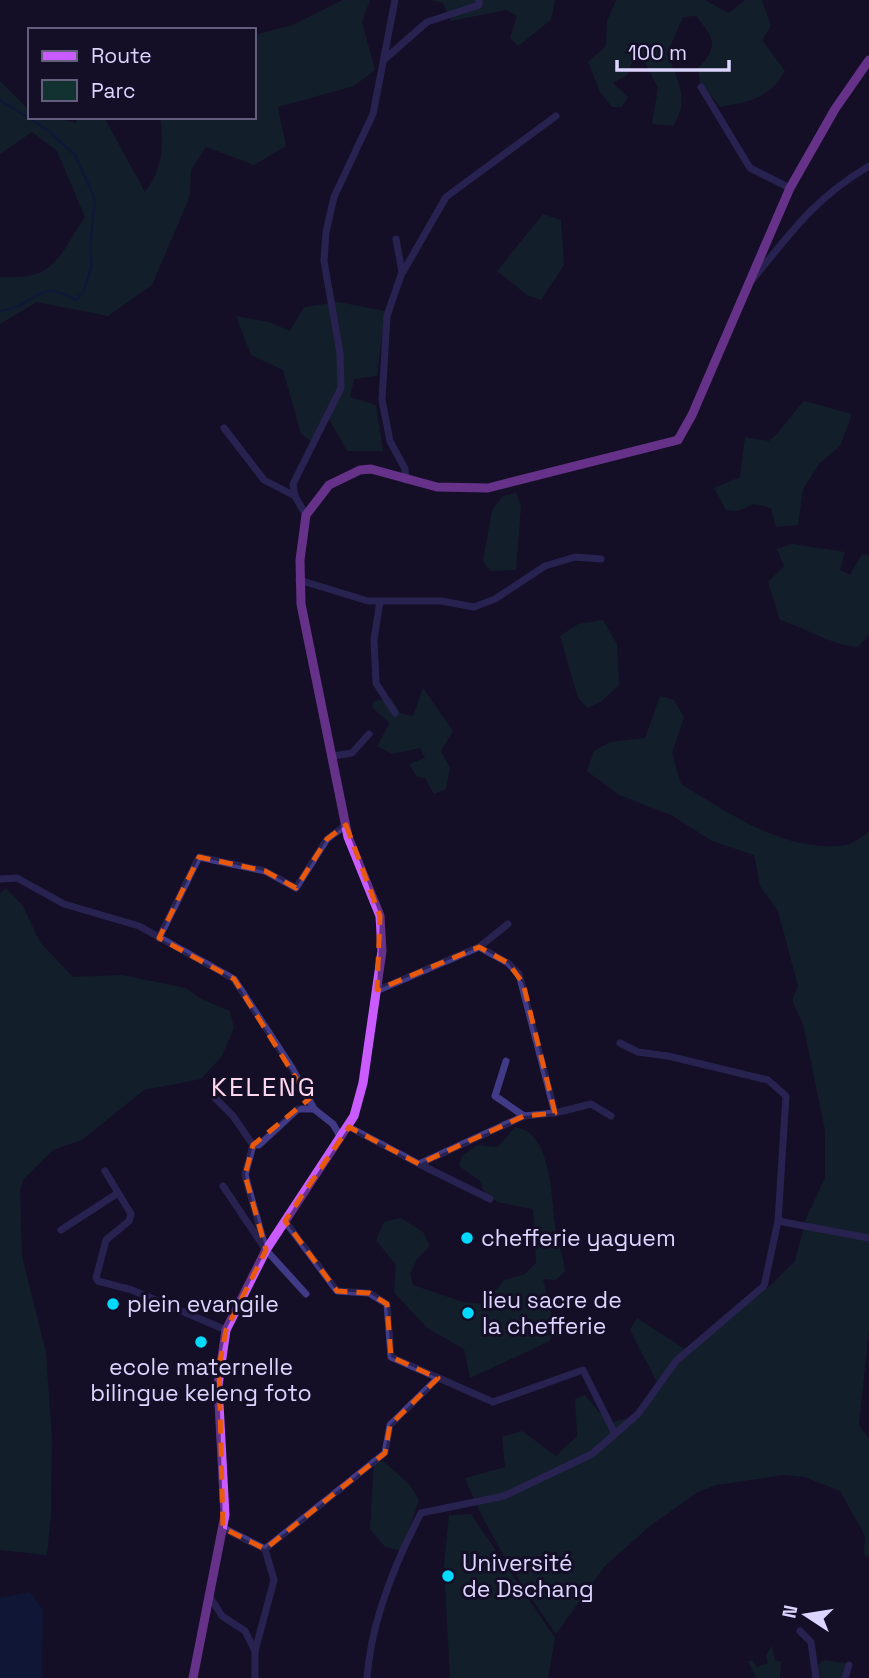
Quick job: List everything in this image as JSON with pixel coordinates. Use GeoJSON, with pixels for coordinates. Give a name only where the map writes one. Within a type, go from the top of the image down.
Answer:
{"type":"FeatureCollection","features":[{"type":"Feature","properties":{"kind":"main road"},"geometry":{"type":"LineString","coordinates":[[193,1678],[223,1528],[218,1385],[226,1330],[266,1250],[349,1127],[362,1083],[382,950],[380,916],[354,854],[346,825],[304,623],[299,580],[306,515],[329,485],[360,470],[372,469],[407,480],[453,489],[488,488],[678,440],[684,433],[790,188],[835,109],[869,60]]}},
{"type":"Feature","properties":{"kind":"street"},"geometry":{"type":"LineString","coordinates":[[295,496],[296,475],[341,388],[341,363],[324,261],[329,215],[338,187],[373,114],[386,58],[395,0]]}},
{"type":"Feature","properties":{"kind":"street"},"geometry":{"type":"LineString","coordinates":[[386,58],[427,22],[480,5],[479,0]]}},
{"type":"Feature","properties":{"kind":"street"},"geometry":{"type":"LineString","coordinates":[[701,87],[750,168],[790,188]]}},
{"type":"Feature","properties":{"kind":"street"},"geometry":{"type":"LineString","coordinates":[[407,480],[405,468],[390,442],[382,400],[387,316],[402,272],[446,197],[556,116]]}},
{"type":"Feature","properties":{"kind":"street"},"geometry":{"type":"LineString","coordinates":[[750,283],[822,197],[869,166]]}},
{"type":"Feature","properties":{"kind":"street"},"geometry":{"type":"LineString","coordinates":[[396,239],[402,272]]}},
{"type":"Feature","properties":{"kind":"street"},"geometry":{"type":"LineString","coordinates":[[224,428],[264,480],[295,496],[306,515]]}},
{"type":"Feature","properties":{"kind":"street"},"geometry":{"type":"LineString","coordinates":[[299,580],[358,598],[380,601],[441,601],[474,607],[495,599],[545,566],[575,558],[601,559]]}},
{"type":"Feature","properties":{"kind":"street"},"geometry":{"type":"LineString","coordinates":[[380,601],[374,640],[376,683],[395,713]]}},
{"type":"Feature","properties":{"kind":"street"},"geometry":{"type":"LineString","coordinates":[[333,757],[352,753],[369,734]]}},
{"type":"Feature","properties":{"kind":"street"},"geometry":{"type":"LineString","coordinates":[[159,938],[199,857],[265,871],[296,888],[327,839],[346,825]]}},
{"type":"Feature","properties":{"kind":"street"},"geometry":{"type":"LineString","coordinates":[[0,879],[16,878],[64,904],[139,926],[234,979],[292,1068],[314,1109],[333,1124],[341,1138]]}},
{"type":"Feature","properties":{"kind":"street"},"geometry":{"type":"LineString","coordinates":[[376,991],[479,947],[508,924]]}},
{"type":"Feature","properties":{"kind":"street"},"geometry":{"type":"LineString","coordinates":[[479,947],[519,974],[555,1113]]}},
{"type":"Feature","properties":{"kind":"street"},"geometry":{"type":"LineString","coordinates":[[367,1678],[368,1656],[399,1555],[421,1513],[504,1496],[592,1454],[638,1414],[676,1361],[764,1286],[778,1222],[786,1096],[768,1080],[668,1056],[638,1052],[620,1043]]}},
{"type":"Feature","properties":{"kind":"street"},"geometry":{"type":"LineString","coordinates":[[506,1061],[495,1096],[524,1116]]}},
{"type":"Feature","properties":{"kind":"street"},"geometry":{"type":"LineString","coordinates":[[215,1098],[233,1116],[253,1145],[245,1175],[266,1250]]}},
{"type":"Feature","properties":{"kind":"street"},"geometry":{"type":"LineString","coordinates":[[419,1164],[524,1116],[555,1113],[591,1104],[611,1116]]}},
{"type":"Feature","properties":{"kind":"street"},"geometry":{"type":"LineString","coordinates":[[253,1145],[260,1145],[298,1109],[314,1109]]}},
{"type":"Feature","properties":{"kind":"street"},"geometry":{"type":"LineString","coordinates":[[349,1127],[490,1199]]}},
{"type":"Feature","properties":{"kind":"street"},"geometry":{"type":"LineString","coordinates":[[105,1171],[131,1218],[106,1240],[96,1278],[98,1281],[132,1290],[226,1330]]}},
{"type":"Feature","properties":{"kind":"street"},"geometry":{"type":"LineString","coordinates":[[223,1186],[266,1250],[306,1294]]}},
{"type":"Feature","properties":{"kind":"street"},"geometry":{"type":"LineString","coordinates":[[61,1230],[118,1193]]}},
{"type":"Feature","properties":{"kind":"street"},"geometry":{"type":"LineString","coordinates":[[285,1221],[337,1291],[369,1293],[387,1304],[390,1357],[493,1402],[583,1370],[615,1434]]}},
{"type":"Feature","properties":{"kind":"street"},"geometry":{"type":"LineString","coordinates":[[778,1222],[869,1238]]}},
{"type":"Feature","properties":{"kind":"street"},"geometry":{"type":"LineString","coordinates":[[265,1549],[385,1453],[390,1425],[438,1378]]}},
{"type":"Feature","properties":{"kind":"street"},"geometry":{"type":"LineString","coordinates":[[223,1528],[265,1549],[274,1580],[255,1651],[255,1678]]}},
{"type":"Feature","properties":{"kind":"street"},"geometry":{"type":"LineString","coordinates":[[210,1597],[222,1616],[245,1631],[255,1651]]}},
{"type":"Feature","properties":{"kind":"street"},"geometry":{"type":"LineString","coordinates":[[800,1631],[811,1642],[816,1678]]}},
{"type":"Feature","properties":{"kind":"street"},"geometry":{"type":"LineString","coordinates":[[845,1678],[849,1665]]}},
{"type":"Feature","properties":{"kind":"highlighted area"},"geometry":{"type":"Polygon","coordinates":[[[346,825],[380,916],[377,990],[479,947],[508,963],[523,983],[555,1113],[524,1116],[419,1164],[349,1127],[285,1221],[337,1291],[369,1293],[387,1304],[391,1357],[438,1378],[390,1425],[385,1453],[265,1549],[223,1528],[219,1367],[226,1330],[266,1250],[245,1175],[253,1145],[309,1099],[234,979],[159,938],[199,857],[265,871],[296,888],[327,839],[346,825]]]}},
{"type":"Feature","properties":{"kind":"green space"},"geometry":{"type":"Polygon","coordinates":[[[343,0],[370,0],[362,22],[375,70],[354,86],[278,107],[286,146],[254,165],[206,147],[191,170],[190,196],[152,285],[108,316],[37,302],[0,324],[0,277],[33,275],[45,270],[61,255],[85,217],[57,151],[32,132],[0,154],[0,81],[28,109],[28,119],[61,119],[76,123],[77,119],[105,119],[145,192],[159,166],[162,137],[160,119],[256,119],[256,36],[293,25],[343,0]]]}},
{"type":"Feature","properties":{"kind":"green space"},"geometry":{"type":"Polygon","coordinates":[[[430,0],[555,0],[551,20],[518,46],[510,38],[517,16],[506,10],[451,21],[443,3],[430,0]]]}},
{"type":"Feature","properties":{"kind":"green space"},"geometry":{"type":"Polygon","coordinates":[[[616,0],[705,0],[729,13],[745,0],[762,0],[771,26],[762,40],[785,71],[772,88],[758,97],[720,107],[700,82],[698,68],[712,48],[710,36],[696,16],[683,17],[667,54],[680,90],[681,108],[673,126],[652,124],[658,88],[642,56],[635,57],[627,75],[613,83],[628,97],[622,107],[612,107],[600,92],[588,62],[606,46],[607,21],[616,0]]]}},
{"type":"Feature","properties":{"kind":"green space"},"geometry":{"type":"Polygon","coordinates":[[[543,214],[561,220],[564,265],[541,300],[527,295],[497,271],[543,214]]]}},
{"type":"Feature","properties":{"kind":"green space"},"geometry":{"type":"Polygon","coordinates":[[[339,302],[385,311],[377,376],[354,379],[350,397],[376,405],[383,451],[347,451],[326,414],[311,441],[301,434],[283,370],[251,355],[236,316],[269,322],[290,331],[304,307],[339,302]]]}},
{"type":"Feature","properties":{"kind":"green space"},"geometry":{"type":"Polygon","coordinates":[[[804,401],[852,414],[840,446],[820,463],[803,489],[798,525],[776,527],[771,508],[754,504],[738,511],[726,510],[714,488],[740,477],[745,437],[769,441],[804,401]]]}},
{"type":"Feature","properties":{"kind":"green space"},"geometry":{"type":"Polygon","coordinates":[[[516,493],[521,506],[516,570],[490,571],[483,561],[492,510],[503,496],[516,493]]]}},
{"type":"Feature","properties":{"kind":"green space"},"geometry":{"type":"Polygon","coordinates":[[[792,544],[845,552],[840,570],[850,575],[862,554],[869,555],[869,635],[858,647],[828,640],[780,620],[768,582],[784,566],[777,549],[792,544]]]}},
{"type":"Feature","properties":{"kind":"green space"},"geometry":{"type":"Polygon","coordinates":[[[603,620],[617,644],[619,685],[602,701],[588,708],[578,698],[560,636],[578,624],[603,620]]]}},
{"type":"Feature","properties":{"kind":"green space"},"geometry":{"type":"Polygon","coordinates":[[[423,688],[453,731],[441,751],[450,768],[446,789],[434,794],[425,778],[417,777],[409,764],[425,758],[420,748],[392,754],[377,746],[390,723],[372,707],[374,701],[391,698],[400,713],[413,716],[423,688]]]}},
{"type":"Feature","properties":{"kind":"green space"},"geometry":{"type":"Polygon","coordinates":[[[660,696],[674,700],[684,717],[672,753],[681,784],[759,829],[802,843],[846,845],[869,832],[869,1328],[859,1425],[869,1439],[869,1557],[864,1555],[865,1536],[840,1491],[804,1477],[784,1475],[717,1485],[698,1492],[650,1526],[605,1566],[556,1634],[494,1539],[465,1478],[505,1467],[502,1437],[522,1431],[556,1456],[577,1436],[575,1399],[585,1395],[608,1423],[631,1418],[660,1388],[630,1330],[637,1318],[688,1351],[770,1286],[795,1261],[807,1216],[825,1178],[825,1130],[803,1024],[792,1000],[798,986],[778,911],[760,886],[754,855],[712,841],[671,815],[619,795],[587,771],[594,751],[610,742],[645,738],[660,696]]]}},
{"type":"Feature","properties":{"kind":"green space"},"geometry":{"type":"Polygon","coordinates":[[[6,888],[23,906],[40,942],[73,977],[122,975],[186,988],[201,999],[230,1011],[234,1028],[222,1056],[201,1079],[144,1090],[82,1140],[53,1150],[24,1179],[20,1190],[22,1256],[46,1353],[52,1440],[51,1513],[47,1555],[0,1550],[0,893],[6,888]]]}},
{"type":"Feature","properties":{"kind":"green space"},"geometry":{"type":"Polygon","coordinates":[[[515,1127],[530,1133],[544,1155],[565,1272],[555,1280],[543,1279],[554,1326],[550,1341],[470,1378],[464,1349],[427,1328],[394,1292],[396,1265],[376,1240],[384,1222],[401,1218],[423,1232],[430,1246],[417,1259],[410,1274],[413,1285],[463,1302],[485,1304],[504,1280],[525,1274],[536,1263],[533,1209],[497,1202],[484,1191],[480,1181],[459,1166],[462,1156],[477,1145],[498,1147],[515,1127]]]}},
{"type":"Feature","properties":{"kind":"green space"},"geometry":{"type":"Polygon","coordinates":[[[383,1461],[410,1485],[419,1500],[402,1551],[385,1547],[370,1529],[374,1464],[383,1461]]]}},
{"type":"Feature","properties":{"kind":"green space"},"geometry":{"type":"Polygon","coordinates":[[[471,1514],[555,1638],[548,1678],[450,1678],[444,1566],[449,1515],[471,1514]]]}},
{"type":"Feature","properties":{"kind":"green space"},"geometry":{"type":"Polygon","coordinates":[[[772,1646],[775,1660],[781,1662],[780,1678],[757,1678],[748,1662],[752,1660],[757,1667],[768,1663],[766,1655],[772,1646]]]}},
{"type":"Feature","properties":{"kind":"green space"},"geometry":{"type":"Polygon","coordinates":[[[824,1660],[846,1663],[842,1678],[819,1678],[817,1666],[824,1660]]]}},
{"type":"Feature","properties":{"kind":"water"},"geometry":{"type":"Polygon","coordinates":[[[30,1592],[43,1610],[42,1678],[0,1678],[0,1598],[30,1592]]]}},
{"type":"Feature","properties":{"kind":"waterway"},"geometry":{"type":"LineString","coordinates":[[0,100],[28,118]]}},
{"type":"Feature","properties":{"kind":"waterway"},"geometry":{"type":"LineString","coordinates":[[0,311],[22,304],[45,292],[63,293],[76,300],[84,291],[92,264],[90,249],[95,199],[75,155],[46,129],[30,119]]}},
{"type":"Feature","properties":{"kind":"place","name":"chefferie yaguem"},"geometry":{"type":"Point","coordinates":[467,1238]}},
{"type":"Feature","properties":{"kind":"place","name":"plein evangile"},"geometry":{"type":"Point","coordinates":[113,1304]}},
{"type":"Feature","properties":{"kind":"place","name":"lieu sacre de la chefferie"},"geometry":{"type":"Point","coordinates":[468,1313]}},
{"type":"Feature","properties":{"kind":"place","name":"ecole maternelle bilingue keleng foto"},"geometry":{"type":"Point","coordinates":[201,1342]}},
{"type":"Feature","properties":{"kind":"place","name":"Université de Dschang"},"geometry":{"type":"Point","coordinates":[448,1576]}},
{"type":"Feature","properties":{"kind":"district","name":"KELENG"},"geometry":{"type":"Point","coordinates":[264,1087]}}]}
